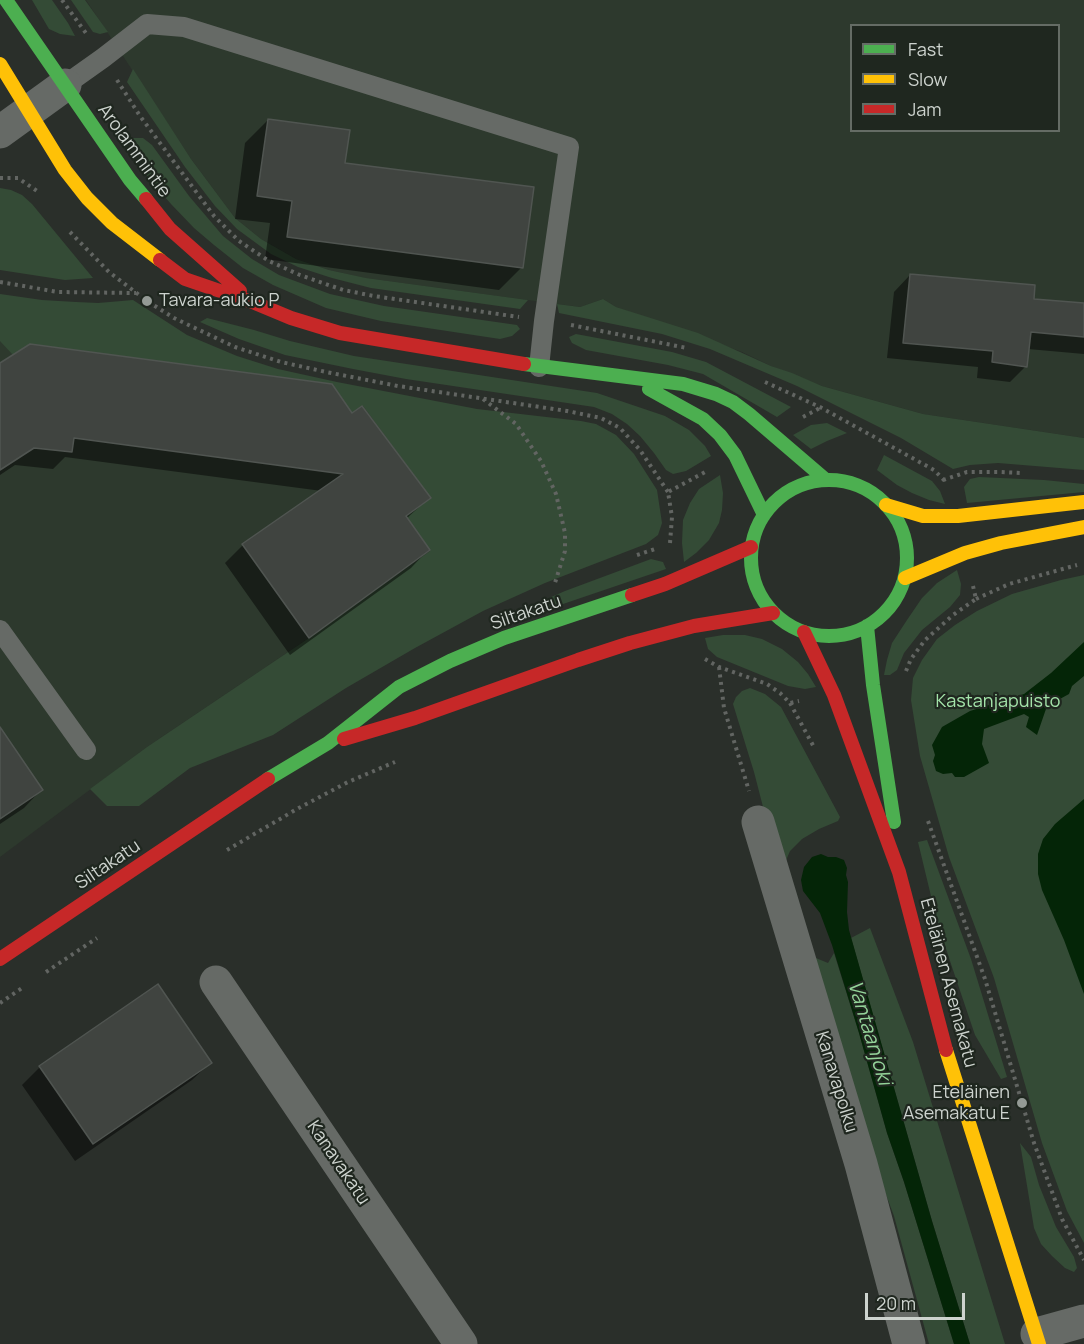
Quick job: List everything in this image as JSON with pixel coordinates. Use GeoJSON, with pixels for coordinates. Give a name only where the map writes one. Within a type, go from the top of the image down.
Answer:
{"type":"FeatureCollection","features":[{"type":"Feature","properties":{"kind":"street","name":"Arolammintie"},"geometry":{"type":"LineString","coordinates":[[6,0],[130,180],[170,229],[255,303]]}},
{"type":"Feature","properties":{"kind":"street","name":"Arolammintie"},"geometry":{"type":"LineString","coordinates":[[0,64],[65,170],[87,198],[112,223],[185,279],[291,318],[340,333],[539,367],[683,384],[716,394],[734,402],[826,480]]}},
{"type":"Feature","properties":{"kind":"street"},"geometry":{"type":"LineString","coordinates":[[0,132],[65,86]]}},
{"type":"Feature","properties":{"kind":"street","name":"Arolammintie"},"geometry":{"type":"LineString","coordinates":[[626,378],[685,408],[703,419],[720,435],[735,455],[764,515]]}},
{"type":"Feature","properties":{"kind":"street"},"geometry":{"type":"LineString","coordinates":[[826,480],[848,482],[869,491],[886,505],[905,539],[907,558],[905,578],[897,597],[884,614],[867,626],[847,634],[825,636],[804,632],[787,624],[773,613],[759,594],[752,571],[752,547],[756,530],[764,515],[781,497],[802,485],[826,480]]}},
{"type":"Feature","properties":{"kind":"street"},"geometry":{"type":"LineString","coordinates":[[886,505],[923,516],[958,516],[1084,502]]}},
{"type":"Feature","properties":{"kind":"street"},"geometry":{"type":"LineString","coordinates":[[905,578],[965,553],[1001,543],[1084,527]]}},
{"type":"Feature","properties":{"kind":"street","name":"Siltakatu"},"geometry":{"type":"LineString","coordinates":[[0,959],[272,777],[328,743],[399,687],[450,661],[504,638],[665,584],[752,547]]}},
{"type":"Feature","properties":{"kind":"street","name":"Siltakatu"},"geometry":{"type":"LineString","coordinates":[[328,743],[415,718],[630,643],[694,626],[773,613]]}},
{"type":"Feature","properties":{"kind":"street","name":"Eteläinen Asemakatu"},"geometry":{"type":"LineString","coordinates":[[867,626],[873,685],[894,815],[899,872]]}},
{"type":"Feature","properties":{"kind":"street","name":"Eteläinen Asemakatu"},"geometry":{"type":"LineString","coordinates":[[804,632],[834,695],[899,872],[947,1054],[1038,1339]]}},
{"type":"Feature","properties":{"kind":"street","name":"Kanavapolku"},"geometry":{"type":"LineString","coordinates":[[758,822],[857,1153],[909,1344]]}},
{"type":"Feature","properties":{"kind":"street","name":"Kanavakatu"},"geometry":{"type":"LineString","coordinates":[[216,982],[461,1344]]}},
{"type":"Feature","properties":{"kind":"street"},"geometry":{"type":"LineString","coordinates":[[1038,1339],[1084,1321]]}},
{"type":"Feature","properties":{"kind":"lane"},"geometry":{"type":"LineString","coordinates":[[65,86],[147,24],[184,27],[569,147],[539,367]]}},
{"type":"Feature","properties":{"kind":"lane"},"geometry":{"type":"LineString","coordinates":[[0,630],[86,750]]}},
{"type":"Feature","properties":{"kind":"path"},"geometry":{"type":"LineString","coordinates":[[62,0],[140,116],[214,216],[239,240],[269,261],[343,290],[582,326],[693,350]]}},
{"type":"Feature","properties":{"kind":"path"},"geometry":{"type":"LineString","coordinates":[[0,178],[18,178],[37,191]]}},
{"type":"Feature","properties":{"kind":"path"},"geometry":{"type":"LineString","coordinates":[[0,282],[58,292],[137,293]]}},
{"type":"Feature","properties":{"kind":"path"},"geometry":{"type":"LineString","coordinates":[[758,379],[820,408],[934,470],[950,487],[958,516]]}},
{"type":"Feature","properties":{"kind":"path"},"geometry":{"type":"LineString","coordinates":[[482,399],[516,424],[541,461],[556,494],[565,533],[565,551],[553,588]]}},
{"type":"Feature","properties":{"kind":"path"},"geometry":{"type":"LineString","coordinates":[[965,553],[976,599]]}},
{"type":"Feature","properties":{"kind":"path"},"geometry":{"type":"LineString","coordinates":[[905,675],[912,659],[925,640],[953,615],[976,599],[1009,584],[1084,563]]}},
{"type":"Feature","properties":{"kind":"path"},"geometry":{"type":"LineString","coordinates":[[701,656],[719,667],[767,684],[789,703],[834,695]]}},
{"type":"Feature","properties":{"kind":"path"},"geometry":{"type":"LineString","coordinates":[[719,667],[724,708],[758,822]]}},
{"type":"Feature","properties":{"kind":"path"},"geometry":{"type":"LineString","coordinates":[[218,855],[348,782],[401,759]]}},
{"type":"Feature","properties":{"kind":"path"},"geometry":{"type":"LineString","coordinates":[[927,815],[985,979],[1034,1143],[1062,1219],[1084,1260]]}},
{"type":"Feature","properties":{"kind":"path"},"geometry":{"type":"LineString","coordinates":[[39,977],[106,931]]}},
{"type":"Feature","properties":{"kind":"path"},"geometry":{"type":"LineString","coordinates":[[0,1003],[29,983]]}},
{"type":"Feature","properties":{"kind":"shaded area"},"geometry":{"type":"Polygon","coordinates":[[[86,0],[1084,0],[1084,438],[923,414],[822,386],[742,352],[616,307],[603,299],[580,307],[365,278],[329,270],[296,259],[261,239],[235,218],[191,159],[86,0]]]}},
{"type":"Feature","properties":{"kind":"shaded area"},"geometry":{"type":"Polygon","coordinates":[[[0,328],[332,384],[352,413],[362,406],[431,498],[430,550],[309,638],[147,747],[0,857],[0,328]]]}},
{"type":"Feature","properties":{"kind":"green space"},"geometry":{"type":"Polygon","coordinates":[[[32,0],[52,0],[75,36],[60,34],[49,29],[32,0]]]}},
{"type":"Feature","properties":{"kind":"green space"},"geometry":{"type":"Polygon","coordinates":[[[71,0],[85,0],[108,32],[100,34],[93,32],[71,0]]]}},
{"type":"Feature","properties":{"kind":"green space"},"geometry":{"type":"Polygon","coordinates":[[[133,69],[191,159],[235,218],[261,239],[296,259],[329,270],[366,278],[528,300],[520,309],[371,288],[298,267],[271,254],[237,229],[215,206],[185,167],[127,82],[133,69]]]}},
{"type":"Feature","properties":{"kind":"green space"},"geometry":{"type":"Polygon","coordinates":[[[133,138],[143,138],[152,145],[189,196],[223,236],[252,259],[279,275],[330,294],[384,306],[517,325],[520,329],[512,336],[500,339],[381,321],[326,308],[273,285],[243,268],[214,245],[171,204],[151,181],[124,143],[133,138]]]}},
{"type":"Feature","properties":{"kind":"green space"},"geometry":{"type":"Polygon","coordinates":[[[0,188],[22,195],[32,204],[93,278],[65,280],[0,270],[0,188]]]}},
{"type":"Feature","properties":{"kind":"green space"},"geometry":{"type":"Polygon","coordinates":[[[0,294],[42,300],[98,303],[133,300],[187,335],[237,356],[278,369],[477,409],[596,424],[616,435],[634,454],[657,490],[662,523],[658,535],[646,544],[545,583],[483,611],[346,688],[273,735],[190,768],[139,806],[107,806],[90,789],[147,747],[309,638],[430,551],[406,516],[431,498],[363,406],[352,413],[332,384],[30,344],[13,355],[0,341],[0,294]]]}},
{"type":"Feature","properties":{"kind":"green space"},"geometry":{"type":"Polygon","coordinates":[[[603,299],[616,307],[698,333],[822,386],[923,414],[1084,438],[1084,470],[998,463],[953,469],[901,438],[797,386],[710,349],[662,334],[559,313],[557,304],[580,307],[603,299]]]}},
{"type":"Feature","properties":{"kind":"green space"},"geometry":{"type":"Polygon","coordinates":[[[207,318],[354,356],[597,393],[665,416],[689,430],[705,446],[711,456],[686,471],[673,474],[666,470],[640,436],[627,424],[612,414],[594,407],[406,379],[285,355],[200,322],[207,318]]]}},
{"type":"Feature","properties":{"kind":"green space"},"geometry":{"type":"Polygon","coordinates":[[[576,334],[672,352],[706,362],[791,407],[777,417],[703,374],[586,350],[572,343],[569,337],[576,334]]]}},
{"type":"Feature","properties":{"kind":"green space"},"geometry":{"type":"Polygon","coordinates":[[[827,423],[847,433],[811,449],[793,435],[811,425],[827,423]]]}},
{"type":"Feature","properties":{"kind":"green space"},"geometry":{"type":"Polygon","coordinates":[[[884,455],[932,481],[940,491],[945,504],[912,493],[877,470],[884,455]]]}},
{"type":"Feature","properties":{"kind":"green space"},"geometry":{"type":"Polygon","coordinates":[[[720,475],[723,493],[719,523],[709,540],[684,562],[683,520],[690,503],[699,489],[720,475]]]}},
{"type":"Feature","properties":{"kind":"green space"},"geometry":{"type":"Polygon","coordinates":[[[979,477],[1084,484],[1084,492],[967,503],[964,487],[970,479],[979,477]]]}},
{"type":"Feature","properties":{"kind":"green space"},"geometry":{"type":"Polygon","coordinates":[[[651,559],[663,562],[666,569],[516,620],[515,616],[519,611],[651,559]]]}},
{"type":"Feature","properties":{"kind":"green space"},"geometry":{"type":"Polygon","coordinates":[[[957,570],[961,584],[960,595],[950,607],[922,630],[904,653],[897,670],[890,675],[884,675],[892,643],[922,598],[937,583],[957,570]]]}},
{"type":"Feature","properties":{"kind":"green space","name":"Kastanjapuisto"},"geometry":{"type":"Polygon","coordinates":[[[1084,575],[1084,1243],[1067,1211],[1042,1143],[994,978],[949,857],[920,756],[911,700],[913,678],[922,660],[937,639],[955,625],[1012,594],[1084,575]]]}},
{"type":"Feature","properties":{"kind":"green space"},"geometry":{"type":"Polygon","coordinates":[[[745,635],[762,639],[782,649],[798,662],[816,687],[805,689],[788,686],[717,657],[708,649],[705,638],[745,635]]]}},
{"type":"Feature","properties":{"kind":"green space"},"geometry":{"type":"Polygon","coordinates":[[[750,688],[765,694],[781,707],[840,817],[838,821],[802,839],[790,851],[784,865],[770,834],[733,704],[742,691],[750,688]]]}},
{"type":"Feature","properties":{"kind":"green space"},"geometry":{"type":"Polygon","coordinates":[[[927,840],[971,959],[1007,1077],[1001,1079],[975,1035],[937,921],[918,842],[927,840]]]}},
{"type":"Feature","properties":{"kind":"green space"},"geometry":{"type":"Polygon","coordinates":[[[870,928],[913,1042],[1005,1344],[970,1344],[932,1221],[851,938],[870,928]]]}},
{"type":"Feature","properties":{"kind":"green space"},"geometry":{"type":"Polygon","coordinates":[[[834,953],[887,1133],[954,1344],[929,1344],[894,1216],[873,1160],[811,956],[828,963],[834,953]]]}},
{"type":"Feature","properties":{"kind":"green space"},"geometry":{"type":"Polygon","coordinates":[[[1020,1143],[1031,1157],[1039,1185],[1056,1227],[1074,1257],[1077,1268],[1074,1272],[1065,1268],[1041,1244],[1034,1228],[1020,1143]]]}},
{"type":"Feature","properties":{"kind":"water"},"geometry":{"type":"Polygon","coordinates":[[[1084,642],[1084,676],[1072,686],[1069,694],[1047,706],[1037,735],[1026,727],[1029,717],[1024,714],[984,729],[982,744],[989,763],[964,777],[955,777],[952,773],[943,774],[936,771],[932,745],[942,727],[970,711],[1024,694],[1051,673],[1084,642]]]}},
{"type":"Feature","properties":{"kind":"water"},"geometry":{"type":"Polygon","coordinates":[[[1084,799],[1084,994],[1042,890],[1038,874],[1038,854],[1043,839],[1055,824],[1084,799]]]}},
{"type":"Feature","properties":{"kind":"water","name":"Vantaanjoki"},"geometry":{"type":"Polygon","coordinates":[[[821,854],[844,860],[847,868],[849,930],[932,1221],[970,1344],[954,1344],[887,1133],[832,945],[820,913],[803,891],[801,880],[804,867],[812,857],[821,854]]]}},
{"type":"Feature","properties":{"kind":"building"},"geometry":{"type":"Polygon","coordinates":[[[268,119],[350,130],[345,163],[534,187],[523,268],[287,237],[292,201],[257,196],[268,119]]]}},
{"type":"Feature","properties":{"kind":"building"},"geometry":{"type":"Polygon","coordinates":[[[910,274],[1035,285],[1034,299],[1084,303],[1084,337],[1031,332],[1027,367],[992,362],[993,351],[903,343],[910,274]]]}},
{"type":"Feature","properties":{"kind":"building"},"geometry":{"type":"Polygon","coordinates":[[[30,344],[332,384],[352,413],[362,406],[431,498],[406,516],[430,550],[309,638],[242,544],[343,474],[74,438],[72,452],[34,448],[0,470],[0,363],[30,344]]]}},
{"type":"Feature","properties":{"kind":"building"},"geometry":{"type":"Polygon","coordinates":[[[0,727],[43,790],[0,819],[0,727]]]}},
{"type":"Feature","properties":{"kind":"building"},"geometry":{"type":"Polygon","coordinates":[[[158,984],[212,1063],[93,1144],[39,1066],[158,984]]]}},
{"type":"Feature","properties":{"kind":"traffic: fast"},"geometry":{"type":"LineString","coordinates":[[6,0],[130,180],[146,199]]}},
{"type":"Feature","properties":{"kind":"traffic: fast"},"geometry":{"type":"LineString","coordinates":[[524,364],[683,384],[716,394],[733,402],[749,414],[826,480]]}},
{"type":"Feature","properties":{"kind":"traffic: fast"},"geometry":{"type":"LineString","coordinates":[[649,389],[703,419],[720,435],[735,455],[764,515]]}},
{"type":"Feature","properties":{"kind":"traffic: fast"},"geometry":{"type":"LineString","coordinates":[[829,480],[859,486],[884,503],[901,528],[907,558],[901,588],[884,613],[859,630],[829,636],[799,630],[774,613],[757,588],[751,558],[757,528],[774,503],[799,486],[829,480]]}},
{"type":"Feature","properties":{"kind":"traffic: fast"},"geometry":{"type":"LineString","coordinates":[[268,779],[328,743],[399,687],[450,661],[504,638],[632,595]]}},
{"type":"Feature","properties":{"kind":"traffic: fast"},"geometry":{"type":"LineString","coordinates":[[867,626],[873,685],[894,822]]}},
{"type":"Feature","properties":{"kind":"traffic: slow"},"geometry":{"type":"LineString","coordinates":[[0,64],[65,170],[87,198],[112,223],[160,260]]}},
{"type":"Feature","properties":{"kind":"traffic: slow"},"geometry":{"type":"LineString","coordinates":[[886,505],[923,516],[958,516],[1084,502]]}},
{"type":"Feature","properties":{"kind":"traffic: slow"},"geometry":{"type":"LineString","coordinates":[[905,578],[965,553],[1001,543],[1084,527]]}},
{"type":"Feature","properties":{"kind":"traffic: slow"},"geometry":{"type":"LineString","coordinates":[[946,1050],[1039,1344]]}},
{"type":"Feature","properties":{"kind":"traffic: jam"},"geometry":{"type":"LineString","coordinates":[[146,199],[170,229],[240,291]]}},
{"type":"Feature","properties":{"kind":"traffic: jam"},"geometry":{"type":"LineString","coordinates":[[160,260],[185,279],[291,318],[340,333],[524,364]]}},
{"type":"Feature","properties":{"kind":"traffic: jam"},"geometry":{"type":"LineString","coordinates":[[632,595],[665,584],[751,547]]}},
{"type":"Feature","properties":{"kind":"traffic: jam"},"geometry":{"type":"LineString","coordinates":[[344,739],[415,718],[630,643],[694,626],[773,613]]}},
{"type":"Feature","properties":{"kind":"traffic: jam"},"geometry":{"type":"LineString","coordinates":[[804,632],[834,695],[899,872],[946,1050]]}},
{"type":"Feature","properties":{"kind":"traffic: jam"},"geometry":{"type":"LineString","coordinates":[[0,959],[268,779]]}},
{"type":"Feature","properties":{"kind":"place","name":"Tavara-aukio P"},"geometry":{"type":"Point","coordinates":[147,301]}},
{"type":"Feature","properties":{"kind":"place","name":"Eteläinen Asemakatu E"},"geometry":{"type":"Point","coordinates":[1022,1103]}}]}
